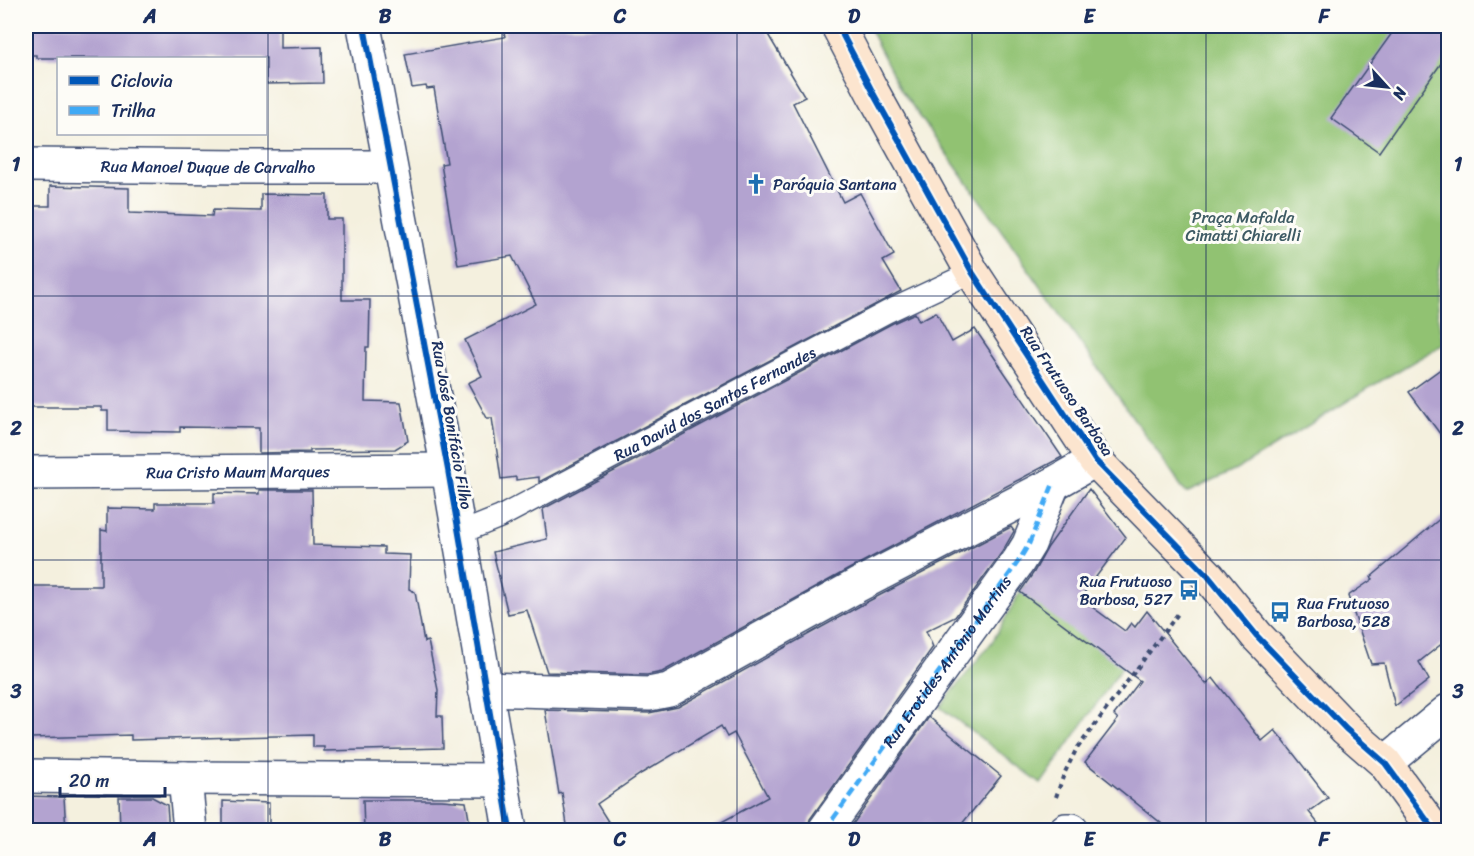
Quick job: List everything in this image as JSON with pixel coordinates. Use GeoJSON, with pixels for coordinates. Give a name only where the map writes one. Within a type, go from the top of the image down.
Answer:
{"type":"FeatureCollection","features":[{"type":"Feature","properties":{"kind":"street","name":"Rua José Bonifácio Filho"},"geometry":{"type":"LineString","coordinates":[[364,26],[448,470],[510,831]]}},
{"type":"Feature","properties":{"kind":"street","name":"Rua Frutuoso Barbosa"},"geometry":{"type":"LineString","coordinates":[[838,26],[972,272],[1095,460],[1208,576],[1257,636],[1338,720],[1385,763],[1434,831]]}},
{"type":"Feature","properties":{"kind":"street","name":"Rua Manoel Duque de Carvalho"},"geometry":{"type":"LineString","coordinates":[[26,165],[390,167]]}},
{"type":"Feature","properties":{"kind":"street"},"geometry":{"type":"LineString","coordinates":[[485,689],[649,693],[669,690],[848,591],[1095,460]]}},
{"type":"Feature","properties":{"kind":"street","name":"Rua Cristo Maum Marques"},"geometry":{"type":"LineString","coordinates":[[26,473],[448,470]]}},
{"type":"Feature","properties":{"kind":"street","name":"Rua Erotides Antônio Martins"},"geometry":{"type":"LineString","coordinates":[[825,831],[1018,562],[1029,544],[1053,484]]}},
{"type":"Feature","properties":{"kind":"street"},"geometry":{"type":"LineString","coordinates":[[1385,763],[1449,711]]}},
{"type":"Feature","properties":{"kind":"street"},"geometry":{"type":"LineString","coordinates":[[26,776],[501,780]]}},
{"type":"Feature","properties":{"kind":"street"},"geometry":{"type":"LineString","coordinates":[[185,778],[190,831]]}},
{"type":"Feature","properties":{"kind":"lane","name":"Rua David dos Santos Fernandes"},"geometry":{"type":"LineString","coordinates":[[458,534],[500,517],[886,312],[972,272]]}},
{"type":"Feature","properties":{"kind":"path"},"geometry":{"type":"LineString","coordinates":[[1064,823],[1056,796],[1076,750],[1180,610]]}},
{"type":"Feature","properties":{"kind":"green space","name":"Praça Mafalda Cimatti Chiarelli"},"geometry":{"type":"Polygon","coordinates":[[[868,26],[1448,26],[1448,245],[1439,273],[1436,295],[1444,344],[1236,470],[1186,493],[901,90],[868,26]]]}},
{"type":"Feature","properties":{"kind":"green space"},"geometry":{"type":"Polygon","coordinates":[[[1024,585],[1125,663],[1041,784],[940,707],[992,642],[1024,585]]]}},
{"type":"Feature","properties":{"kind":"building"},"geometry":{"type":"Polygon","coordinates":[[[30,26],[280,26],[280,48],[322,47],[323,83],[267,84],[267,57],[36,58],[36,55],[30,55],[30,26]]]}},
{"type":"Feature","properties":{"kind":"building"},"geometry":{"type":"Polygon","coordinates":[[[503,26],[763,26],[805,97],[793,103],[843,202],[860,193],[894,255],[883,261],[901,291],[539,482],[539,477],[501,479],[492,418],[487,418],[468,383],[482,376],[465,340],[536,304],[512,256],[458,265],[441,164],[447,163],[434,88],[427,89],[426,86],[412,88],[405,54],[505,37],[503,26]]]}},
{"type":"Feature","properties":{"kind":"building"},"geometry":{"type":"Polygon","coordinates":[[[1397,26],[1449,26],[1449,52],[1379,152],[1331,118],[1397,26]]]}},
{"type":"Feature","properties":{"kind":"building"},"geometry":{"type":"Polygon","coordinates":[[[50,186],[129,188],[129,213],[212,216],[213,210],[261,211],[261,194],[327,195],[327,219],[342,219],[342,300],[370,300],[365,401],[401,402],[408,441],[395,449],[259,453],[259,428],[180,427],[180,432],[108,431],[108,411],[102,411],[102,407],[26,407],[26,206],[50,206],[50,186]]]}},
{"type":"Feature","properties":{"kind":"building"},"geometry":{"type":"Polygon","coordinates":[[[936,312],[952,342],[975,329],[1062,457],[849,569],[662,672],[647,675],[547,672],[527,610],[508,614],[493,552],[547,539],[543,509],[893,323],[915,313],[919,321],[936,312]]]}},
{"type":"Feature","properties":{"kind":"building"},"geometry":{"type":"Polygon","coordinates":[[[1449,363],[1449,446],[1409,392],[1449,363]]]}},
{"type":"Feature","properties":{"kind":"building"},"geometry":{"type":"Polygon","coordinates":[[[1089,489],[1126,537],[1080,598],[1125,631],[1131,623],[1135,627],[1147,611],[1206,684],[1213,678],[1262,741],[1275,730],[1328,798],[1309,812],[1324,831],[1171,831],[1085,762],[1118,719],[1114,715],[1140,681],[1020,592],[1089,489]]]}},
{"type":"Feature","properties":{"kind":"building"},"geometry":{"type":"Polygon","coordinates":[[[259,490],[312,490],[313,545],[384,547],[384,554],[410,555],[409,589],[415,592],[424,642],[428,641],[438,690],[437,716],[442,716],[443,748],[324,751],[324,747],[313,747],[313,735],[131,740],[131,735],[31,738],[31,726],[26,726],[26,586],[101,586],[101,530],[107,531],[107,508],[155,509],[155,503],[214,503],[214,493],[259,494],[259,490]]]}},
{"type":"Feature","properties":{"kind":"building"},"geometry":{"type":"Polygon","coordinates":[[[1449,511],[1449,638],[1419,662],[1429,680],[1395,706],[1384,663],[1371,664],[1348,596],[1373,579],[1371,577],[1449,511]]]}},
{"type":"Feature","properties":{"kind":"building"},"geometry":{"type":"Polygon","coordinates":[[[1011,527],[1014,531],[1002,552],[955,617],[926,631],[933,647],[810,819],[807,831],[705,831],[768,797],[734,733],[727,737],[721,726],[642,773],[597,804],[614,831],[568,831],[562,793],[559,794],[545,710],[649,713],[678,707],[867,602],[1011,527]]]}},
{"type":"Feature","properties":{"kind":"building"},"geometry":{"type":"Polygon","coordinates":[[[929,717],[1001,776],[956,831],[848,831],[929,717]]]}},
{"type":"Feature","properties":{"kind":"building"},"geometry":{"type":"Polygon","coordinates":[[[26,796],[64,797],[66,831],[26,831],[26,796]]]}},
{"type":"Feature","properties":{"kind":"building"},"geometry":{"type":"Polygon","coordinates":[[[119,797],[152,797],[167,805],[169,831],[120,831],[119,797]]]}},
{"type":"Feature","properties":{"kind":"building"},"geometry":{"type":"Polygon","coordinates":[[[363,800],[466,802],[471,831],[364,831],[363,800]]]}},
{"type":"Feature","properties":{"kind":"building"},"geometry":{"type":"Polygon","coordinates":[[[223,801],[269,803],[269,831],[223,831],[223,801]]]}},
{"type":"Feature","properties":{"kind":"marked path"},"geometry":{"type":"LineString","coordinates":[[825,830],[1018,562],[1029,544],[1053,484]]}},
{"type":"Feature","properties":{"kind":"cycle path"},"geometry":{"type":"LineString","coordinates":[[364,26],[448,470],[510,830]]}},
{"type":"Feature","properties":{"kind":"cycle path"},"geometry":{"type":"LineString","coordinates":[[838,26],[972,272],[1095,460],[1208,576],[1257,636],[1346,729],[1385,763],[1434,830]]}},
{"type":"Feature","properties":{"kind":"place","name":"Paróquia Santana"},"geometry":{"type":"Point","coordinates":[756,184]}},
{"type":"Feature","properties":{"kind":"place","name":"Rua Frutuoso Barbosa, 527"},"geometry":{"type":"Point","coordinates":[1189,590]}},
{"type":"Feature","properties":{"kind":"place","name":"Rua Frutuoso Barbosa, 528"},"geometry":{"type":"Point","coordinates":[1280,612]}}]}
